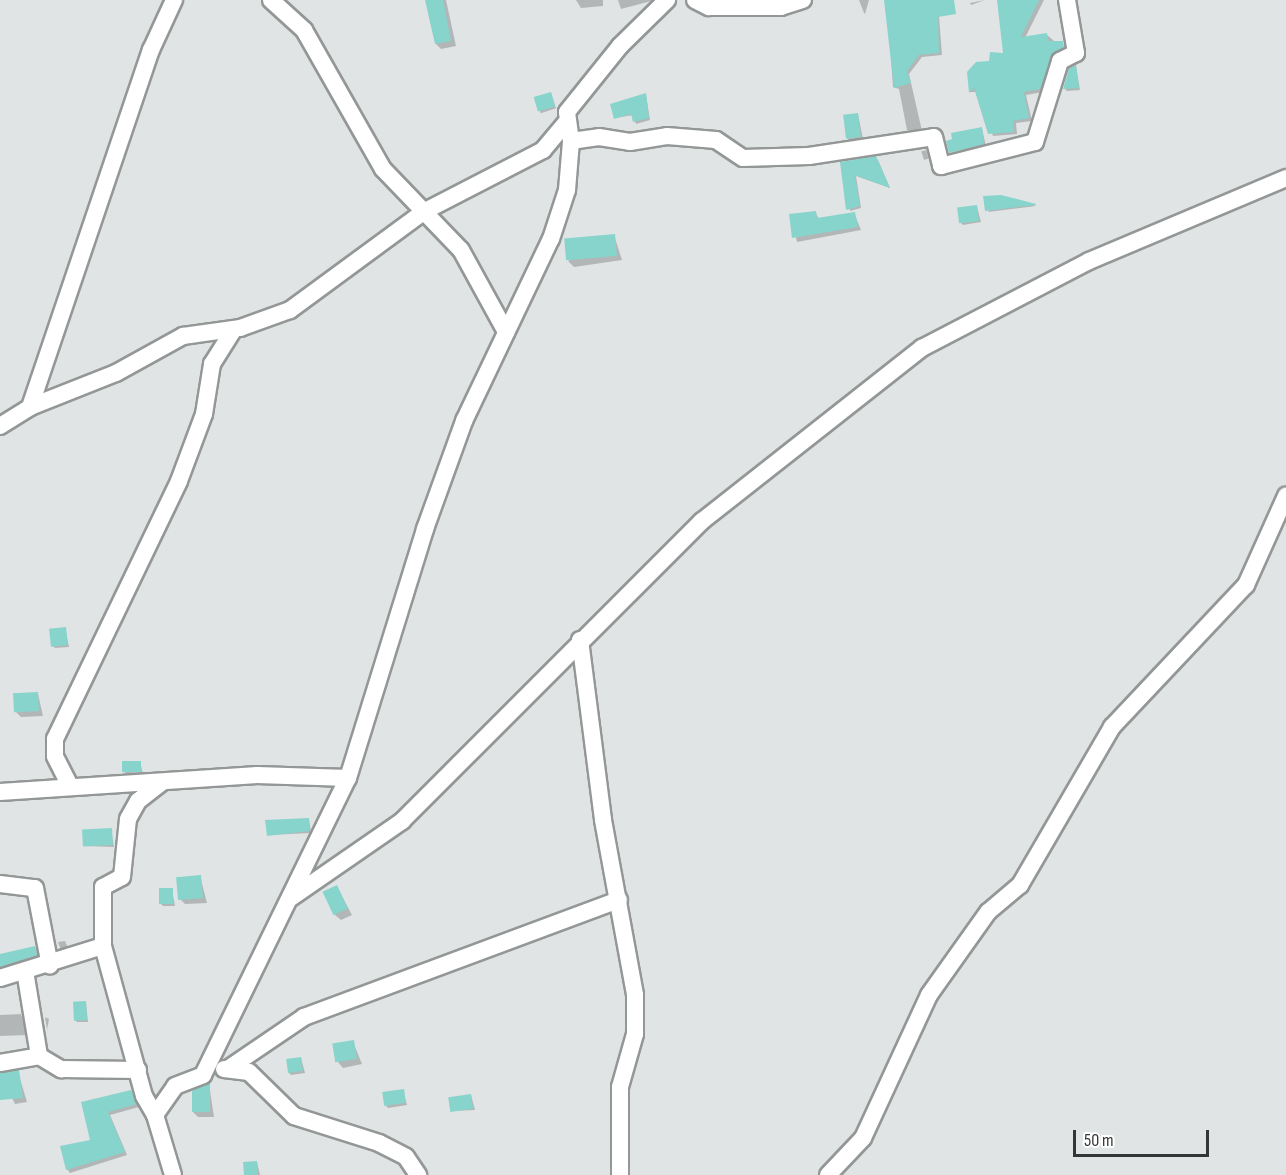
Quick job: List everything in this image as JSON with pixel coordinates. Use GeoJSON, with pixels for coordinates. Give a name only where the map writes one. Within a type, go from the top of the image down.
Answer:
{"type":"FeatureCollection","features":[{"type":"Feature","properties":{"kind":"street"},"geometry":{"type":"LineString","coordinates":[[30,407],[151,50],[174,0]]}},
{"type":"Feature","properties":{"kind":"street"},"geometry":{"type":"LineString","coordinates":[[272,0],[304,30],[383,169],[461,250],[506,332]]}},
{"type":"Feature","properties":{"kind":"street"},"geometry":{"type":"LineString","coordinates":[[203,1075],[292,897],[348,778],[425,529],[464,421],[551,238],[567,190],[571,141],[566,123],[567,112],[620,46],[667,0]]}},
{"type":"Feature","properties":{"kind":"street"},"geometry":{"type":"LineString","coordinates":[[695,0],[709,7],[781,7],[803,0]]}},
{"type":"Feature","properties":{"kind":"street"},"geometry":{"type":"LineString","coordinates":[[571,141],[667,136],[716,140],[743,158],[808,156],[934,137],[941,166],[1035,142],[1060,61],[1076,53],[1068,0]]}},
{"type":"Feature","properties":{"kind":"street"},"geometry":{"type":"LineString","coordinates":[[0,426],[30,407],[116,373],[183,336],[234,329],[305,301],[425,211],[543,150],[566,123]]}},
{"type":"Feature","properties":{"kind":"street"},"geometry":{"type":"LineString","coordinates":[[292,897],[402,821],[580,640],[702,521],[922,348],[1089,261],[1286,178]]}},
{"type":"Feature","properties":{"kind":"street"},"geometry":{"type":"LineString","coordinates":[[69,784],[55,756],[55,739],[179,481],[204,414],[209,374],[234,329]]}},
{"type":"Feature","properties":{"kind":"street"},"geometry":{"type":"LineString","coordinates":[[828,1175],[863,1138],[930,995],[988,912],[1020,885],[1112,727],[1246,585],[1286,496]]}},
{"type":"Feature","properties":{"kind":"street"},"geometry":{"type":"LineString","coordinates":[[580,640],[635,1024],[620,1087],[620,1175]]}},
{"type":"Feature","properties":{"kind":"street"},"geometry":{"type":"LineString","coordinates":[[0,792],[69,784],[162,782],[262,775],[348,778]]}},
{"type":"Feature","properties":{"kind":"street"},"geometry":{"type":"LineString","coordinates":[[162,782],[138,801],[128,819],[122,877],[104,883],[103,946],[138,1070],[155,1115],[173,1175]]}},
{"type":"Feature","properties":{"kind":"street"},"geometry":{"type":"LineString","coordinates":[[0,884],[35,888],[50,966]]}},
{"type":"Feature","properties":{"kind":"street"},"geometry":{"type":"LineString","coordinates":[[155,1115],[175,1086],[229,1068],[304,1017],[619,900]]}},
{"type":"Feature","properties":{"kind":"street"},"geometry":{"type":"LineString","coordinates":[[0,978],[50,966],[103,946]]}},
{"type":"Feature","properties":{"kind":"street"},"geometry":{"type":"LineString","coordinates":[[25,971],[39,1056]]}},
{"type":"Feature","properties":{"kind":"street"},"geometry":{"type":"LineString","coordinates":[[0,1063],[39,1056],[61,1069],[138,1070]]}},
{"type":"Feature","properties":{"kind":"street"},"geometry":{"type":"LineString","coordinates":[[229,1068],[255,1075],[294,1116],[379,1143],[406,1157],[418,1175]]}},
{"type":"Feature","properties":{"kind":"building"},"geometry":{"type":"Polygon","coordinates":[[[425,0],[443,0],[451,41],[435,44],[425,0]]]}},
{"type":"Feature","properties":{"kind":"building"},"geometry":{"type":"Polygon","coordinates":[[[884,0],[954,0],[956,14],[938,17],[939,53],[919,55],[907,71],[911,83],[894,88],[884,0]]]}},
{"type":"Feature","properties":{"kind":"building"},"geometry":{"type":"Polygon","coordinates":[[[997,0],[1039,0],[1021,37],[1047,33],[1048,41],[1063,41],[1064,47],[1052,55],[1040,89],[1024,92],[1029,118],[1013,121],[1014,132],[988,134],[974,88],[969,93],[967,72],[976,62],[989,61],[990,52],[1003,53],[997,0]]]}},
{"type":"Feature","properties":{"kind":"building"},"geometry":{"type":"Polygon","coordinates":[[[1076,65],[1079,88],[1063,89],[1069,68],[1076,65]]]}},
{"type":"Feature","properties":{"kind":"building"},"geometry":{"type":"Polygon","coordinates":[[[551,92],[555,106],[538,111],[534,97],[551,92]]]}},
{"type":"Feature","properties":{"kind":"building"},"geometry":{"type":"Polygon","coordinates":[[[646,93],[649,118],[633,122],[631,114],[614,119],[610,104],[646,93]]]}},
{"type":"Feature","properties":{"kind":"building"},"geometry":{"type":"Polygon","coordinates":[[[858,113],[861,137],[846,139],[843,115],[858,113]]]}},
{"type":"Feature","properties":{"kind":"building"},"geometry":{"type":"Polygon","coordinates":[[[982,127],[984,144],[949,153],[946,141],[952,139],[951,133],[982,127]]]}},
{"type":"Feature","properties":{"kind":"building"},"geometry":{"type":"Polygon","coordinates":[[[876,156],[890,188],[855,175],[860,206],[846,210],[840,162],[876,156]]]}},
{"type":"Feature","properties":{"kind":"building"},"geometry":{"type":"Polygon","coordinates":[[[1001,195],[1036,205],[985,211],[983,196],[1001,195]]]}},
{"type":"Feature","properties":{"kind":"building"},"geometry":{"type":"Polygon","coordinates":[[[977,205],[979,221],[959,223],[957,207],[977,205]]]}},
{"type":"Feature","properties":{"kind":"building"},"geometry":{"type":"Polygon","coordinates":[[[816,211],[817,218],[855,212],[858,227],[792,238],[789,214],[816,211]]]}},
{"type":"Feature","properties":{"kind":"building"},"geometry":{"type":"Polygon","coordinates":[[[615,234],[617,256],[566,260],[564,238],[615,234]]]}},
{"type":"Feature","properties":{"kind":"building"},"geometry":{"type":"Polygon","coordinates":[[[66,627],[68,645],[51,647],[49,629],[66,627]]]}},
{"type":"Feature","properties":{"kind":"building"},"geometry":{"type":"Polygon","coordinates":[[[38,692],[39,711],[14,712],[13,693],[38,692]]]}},
{"type":"Feature","properties":{"kind":"building"},"geometry":{"type":"Polygon","coordinates":[[[122,761],[141,761],[141,772],[122,772],[122,761]]]}},
{"type":"Feature","properties":{"kind":"building"},"geometry":{"type":"Polygon","coordinates":[[[309,818],[309,831],[267,836],[265,820],[309,818]]]}},
{"type":"Feature","properties":{"kind":"building"},"geometry":{"type":"Polygon","coordinates":[[[112,828],[113,845],[83,847],[82,830],[112,828]]]}},
{"type":"Feature","properties":{"kind":"building"},"geometry":{"type":"Polygon","coordinates":[[[201,875],[203,898],[178,900],[176,877],[201,875]]]}},
{"type":"Feature","properties":{"kind":"building"},"geometry":{"type":"Polygon","coordinates":[[[337,885],[348,909],[333,915],[322,892],[337,885]]]}},
{"type":"Feature","properties":{"kind":"building"},"geometry":{"type":"Polygon","coordinates":[[[159,888],[173,888],[173,904],[159,904],[159,888]]]}},
{"type":"Feature","properties":{"kind":"building"},"geometry":{"type":"Polygon","coordinates":[[[35,946],[37,955],[0,967],[0,954],[35,946]]]}},
{"type":"Feature","properties":{"kind":"building"},"geometry":{"type":"Polygon","coordinates":[[[86,1001],[87,1020],[74,1021],[73,1002],[86,1001]]]}},
{"type":"Feature","properties":{"kind":"building"},"geometry":{"type":"Polygon","coordinates":[[[354,1040],[357,1059],[335,1062],[332,1043],[354,1040]]]}},
{"type":"Feature","properties":{"kind":"building"},"geometry":{"type":"Polygon","coordinates":[[[301,1057],[303,1071],[288,1073],[286,1059],[301,1057]]]}},
{"type":"Feature","properties":{"kind":"building"},"geometry":{"type":"Polygon","coordinates":[[[19,1070],[23,1098],[0,1100],[0,1073],[19,1070]]]}},
{"type":"Feature","properties":{"kind":"building"},"geometry":{"type":"Polygon","coordinates":[[[210,1082],[210,1112],[192,1112],[192,1091],[210,1082]]]}},
{"type":"Feature","properties":{"kind":"building"},"geometry":{"type":"Polygon","coordinates":[[[404,1089],[406,1103],[384,1106],[382,1092],[404,1089]]]}},
{"type":"Feature","properties":{"kind":"building"},"geometry":{"type":"Polygon","coordinates":[[[131,1090],[137,1104],[108,1112],[125,1152],[66,1170],[60,1146],[90,1140],[81,1102],[131,1090]]]}},
{"type":"Feature","properties":{"kind":"building"},"geometry":{"type":"Polygon","coordinates":[[[471,1094],[473,1109],[450,1112],[448,1097],[471,1094]]]}},
{"type":"Feature","properties":{"kind":"building"},"geometry":{"type":"Polygon","coordinates":[[[257,1161],[258,1175],[244,1175],[243,1162],[257,1161]]]}}]}
